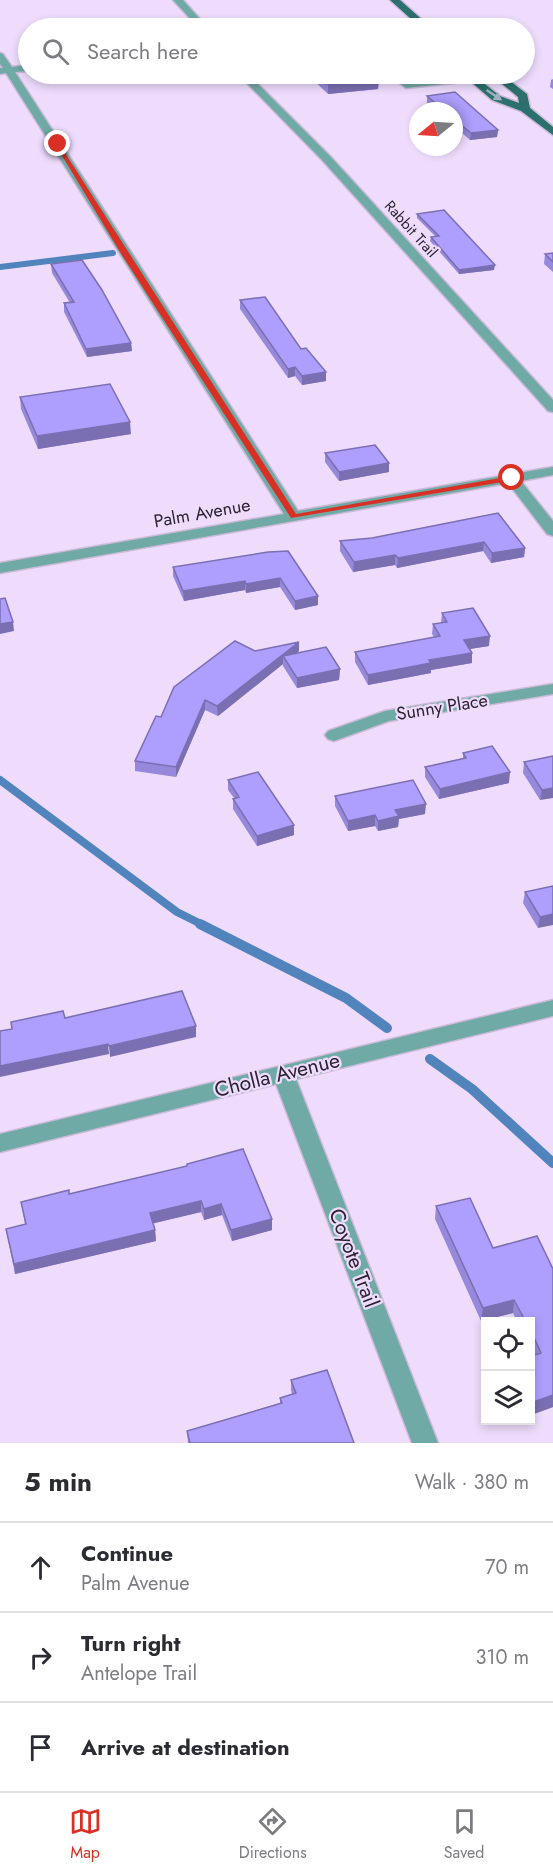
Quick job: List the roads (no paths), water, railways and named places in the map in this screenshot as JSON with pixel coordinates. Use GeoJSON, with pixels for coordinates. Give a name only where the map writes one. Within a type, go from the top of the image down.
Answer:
{"type":"FeatureCollection","features":[{"type":"Feature","properties":{"kind":"main road"},"geometry":{"type":"LineString","coordinates":[[395,0],[416,18]]}},
{"type":"Feature","properties":{"kind":"main road"},"geometry":{"type":"LineString","coordinates":[[479,84],[496,98],[525,109],[553,132]]}},
{"type":"Feature","properties":{"kind":"main road"},"geometry":{"type":"LineString","coordinates":[[508,84],[523,96],[525,109]]}},
{"type":"Feature","properties":{"kind":"street"},"geometry":{"type":"LineString","coordinates":[[178,0],[195,18]]}},
{"type":"Feature","properties":{"kind":"street"},"geometry":{"type":"LineString","coordinates":[[0,56],[5,70],[294,517]]}},
{"type":"Feature","properties":{"kind":"street","name":"Rabbit Trail"},"geometry":{"type":"LineString","coordinates":[[253,84],[326,158],[553,408]]}},
{"type":"Feature","properties":{"kind":"street","name":"Palm Avenue"},"geometry":{"type":"LineString","coordinates":[[0,568],[553,471]]}},
{"type":"Feature","properties":{"kind":"street"},"geometry":{"type":"LineString","coordinates":[[512,478],[547,515],[553,531]]}},
{"type":"Feature","properties":{"kind":"street","name":"Sunny Place"},"geometry":{"type":"LineString","coordinates":[[334,735],[385,716],[553,689]]}},
{"type":"Feature","properties":{"kind":"street","name":"Cholla Avenue"},"geometry":{"type":"LineString","coordinates":[[0,1143],[553,1008]]}},
{"type":"Feature","properties":{"kind":"street","name":"Coyote Trail"},"geometry":{"type":"LineString","coordinates":[[283,1074],[425,1443]]}},
{"type":"Feature","properties":{"kind":"waterway"},"geometry":{"type":"LineString","coordinates":[[0,267],[113,253]]}},
{"type":"Feature","properties":{"kind":"waterway"},"geometry":{"type":"LineString","coordinates":[[0,780],[177,912],[203,925]]}},
{"type":"Feature","properties":{"kind":"waterway"},"geometry":{"type":"LineString","coordinates":[[200,924],[346,998],[387,1028]]}},
{"type":"Feature","properties":{"kind":"waterway"},"geometry":{"type":"LineString","coordinates":[[430,1059],[472,1089],[553,1163]]}}]}
